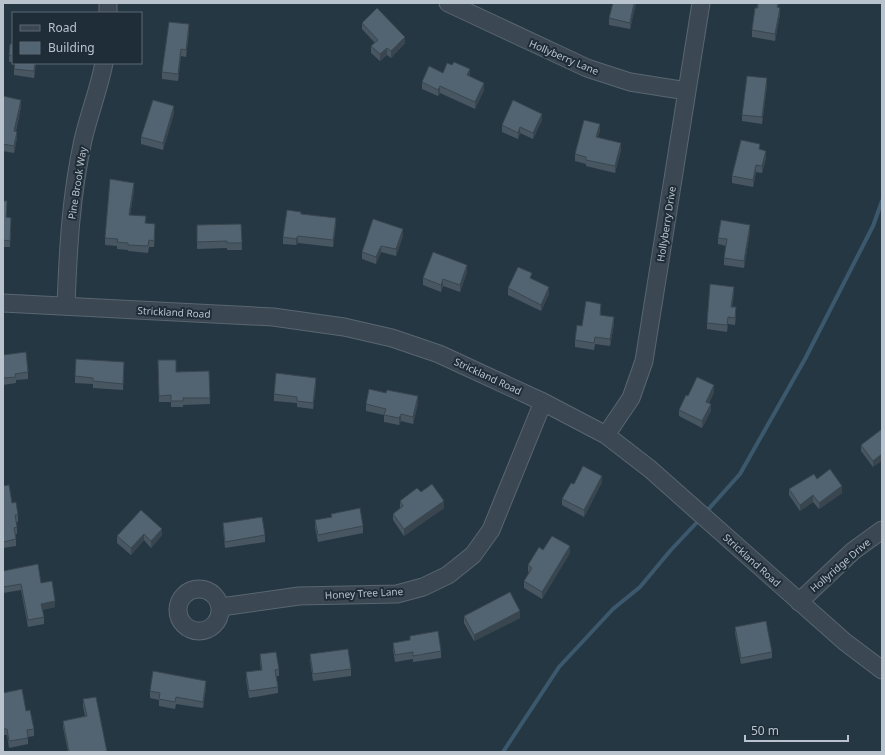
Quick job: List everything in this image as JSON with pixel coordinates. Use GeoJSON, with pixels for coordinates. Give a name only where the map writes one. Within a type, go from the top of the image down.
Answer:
{"type":"FeatureCollection","features":[{"type":"Feature","properties":{"kind":"street","name":"Hollyberry Lane"},"geometry":{"type":"LineString","coordinates":[[448,3],[587,68],[630,82],[687,90]]}},
{"type":"Feature","properties":{"kind":"street","name":"Hollyberry Drive"},"geometry":{"type":"LineString","coordinates":[[606,435],[631,398],[644,361],[701,3]]}},
{"type":"Feature","properties":{"kind":"street","name":"Pine Brook Way"},"geometry":{"type":"LineString","coordinates":[[66,306],[69,232],[74,191],[84,139],[104,64]]}},
{"type":"Feature","properties":{"kind":"street","name":"Strickland Road"},"geometry":{"type":"LineString","coordinates":[[3,303],[273,317],[344,326],[392,338],[439,354],[543,402],[606,435],[650,469],[844,642],[882,670]]}},
{"type":"Feature","properties":{"kind":"street","name":"Honey Tree Lane"},"geometry":{"type":"LineString","coordinates":[[221,607],[299,596],[398,594],[423,588],[448,575],[473,555],[491,530],[543,402]]}},
{"type":"Feature","properties":{"kind":"street","name":"Hollyridge Drive"},"geometry":{"type":"LineString","coordinates":[[799,602],[853,551],[882,530]]}},
{"type":"Feature","properties":{"kind":"building"},"geometry":{"type":"Polygon","coordinates":[[[613,3],[634,3],[630,23],[609,18],[613,3]]]}},
{"type":"Feature","properties":{"kind":"building"},"geometry":{"type":"Polygon","coordinates":[[[758,3],[778,3],[777,7],[780,8],[775,34],[752,30],[755,8],[758,8],[758,3]]]}},
{"type":"Feature","properties":{"kind":"building"},"geometry":{"type":"Polygon","coordinates":[[[377,8],[405,37],[391,51],[387,48],[380,54],[371,46],[378,40],[362,23],[377,8]]]}},
{"type":"Feature","properties":{"kind":"building"},"geometry":{"type":"Polygon","coordinates":[[[169,22],[189,24],[186,50],[181,49],[178,74],[162,72],[169,22]]]}},
{"type":"Feature","properties":{"kind":"building"},"geometry":{"type":"Polygon","coordinates":[[[10,44],[12,44],[12,56],[9,55],[10,44]]]}},
{"type":"Feature","properties":{"kind":"building"},"geometry":{"type":"Polygon","coordinates":[[[454,62],[470,69],[467,75],[484,83],[475,102],[440,86],[438,90],[422,82],[429,66],[443,73],[447,63],[452,65],[454,62]]]}},
{"type":"Feature","properties":{"kind":"building"},"geometry":{"type":"Polygon","coordinates":[[[15,64],[35,64],[34,71],[14,69],[15,64]]]}},
{"type":"Feature","properties":{"kind":"building"},"geometry":{"type":"Polygon","coordinates":[[[747,76],[767,78],[762,117],[742,115],[747,76]]]}},
{"type":"Feature","properties":{"kind":"building"},"geometry":{"type":"Polygon","coordinates":[[[3,96],[21,100],[14,131],[17,132],[14,146],[3,144],[3,96]]]}},
{"type":"Feature","properties":{"kind":"building"},"geometry":{"type":"Polygon","coordinates":[[[153,100],[174,106],[163,143],[141,137],[153,100]]]}},
{"type":"Feature","properties":{"kind":"building"},"geometry":{"type":"Polygon","coordinates":[[[513,100],[542,114],[533,133],[520,127],[518,133],[502,125],[513,100]]]}},
{"type":"Feature","properties":{"kind":"building"},"geometry":{"type":"Polygon","coordinates":[[[584,120],[600,124],[596,137],[621,143],[615,166],[586,160],[586,157],[575,154],[584,120]]]}},
{"type":"Feature","properties":{"kind":"building"},"geometry":{"type":"Polygon","coordinates":[[[741,140],[760,144],[759,149],[766,151],[762,166],[756,165],[753,180],[732,176],[741,140]]]}},
{"type":"Feature","properties":{"kind":"building"},"geometry":{"type":"Polygon","coordinates":[[[110,179],[134,183],[129,215],[146,216],[145,223],[155,224],[154,241],[149,240],[148,246],[128,245],[128,243],[117,242],[118,239],[105,238],[110,179]]]}},
{"type":"Feature","properties":{"kind":"building"},"geometry":{"type":"Polygon","coordinates":[[[3,201],[7,201],[6,217],[11,218],[10,241],[3,240],[3,201]]]}},
{"type":"Feature","properties":{"kind":"building"},"geometry":{"type":"Polygon","coordinates":[[[287,210],[301,212],[301,214],[336,218],[333,240],[298,236],[296,239],[283,237],[287,210]]]}},
{"type":"Feature","properties":{"kind":"building"},"geometry":{"type":"Polygon","coordinates":[[[373,219],[403,229],[396,249],[381,246],[376,257],[362,252],[373,219]]]}},
{"type":"Feature","properties":{"kind":"building"},"geometry":{"type":"Polygon","coordinates":[[[721,220],[750,225],[744,261],[724,258],[727,239],[718,238],[721,220]]]}},
{"type":"Feature","properties":{"kind":"building"},"geometry":{"type":"Polygon","coordinates":[[[241,224],[242,243],[227,243],[227,241],[197,242],[197,225],[241,224]]]}},
{"type":"Feature","properties":{"kind":"building"},"geometry":{"type":"Polygon","coordinates":[[[433,252],[467,265],[460,285],[443,279],[441,285],[423,278],[433,252]]]}},
{"type":"Feature","properties":{"kind":"building"},"geometry":{"type":"Polygon","coordinates":[[[518,267],[532,273],[530,278],[549,287],[541,305],[508,288],[518,267]]]}},
{"type":"Feature","properties":{"kind":"building"},"geometry":{"type":"Polygon","coordinates":[[[710,284],[734,287],[731,307],[736,307],[735,318],[728,317],[727,325],[707,323],[710,284]]]}},
{"type":"Feature","properties":{"kind":"building"},"geometry":{"type":"Polygon","coordinates":[[[586,301],[601,304],[600,315],[614,317],[610,339],[595,337],[594,343],[575,340],[577,325],[582,326],[586,301]]]}},
{"type":"Feature","properties":{"kind":"building"},"geometry":{"type":"Polygon","coordinates":[[[26,352],[28,372],[15,374],[16,377],[3,378],[3,355],[26,352]]]}},
{"type":"Feature","properties":{"kind":"building"},"geometry":{"type":"Polygon","coordinates":[[[76,359],[124,362],[123,384],[93,381],[93,378],[75,376],[76,359]]]}},
{"type":"Feature","properties":{"kind":"building"},"geometry":{"type":"Polygon","coordinates":[[[158,360],[176,360],[176,372],[209,371],[210,398],[183,398],[183,401],[171,401],[171,395],[159,396],[158,360]]]}},
{"type":"Feature","properties":{"kind":"building"},"geometry":{"type":"Polygon","coordinates":[[[276,373],[316,378],[313,403],[297,401],[297,397],[274,394],[276,373]]]}},
{"type":"Feature","properties":{"kind":"building"},"geometry":{"type":"Polygon","coordinates":[[[697,377],[714,385],[706,402],[711,404],[702,421],[679,410],[697,377]]]}},
{"type":"Feature","properties":{"kind":"building"},"geometry":{"type":"Polygon","coordinates":[[[369,389],[386,393],[387,390],[418,396],[413,417],[401,414],[399,418],[384,415],[386,409],[366,404],[369,389]]]}},
{"type":"Feature","properties":{"kind":"building"},"geometry":{"type":"Polygon","coordinates":[[[882,429],[882,454],[873,461],[861,445],[882,429]]]}},
{"type":"Feature","properties":{"kind":"building"},"geometry":{"type":"Polygon","coordinates":[[[583,466],[602,476],[584,510],[562,499],[571,483],[574,484],[583,466]]]}},
{"type":"Feature","properties":{"kind":"building"},"geometry":{"type":"Polygon","coordinates":[[[830,469],[842,486],[819,503],[813,495],[800,505],[789,489],[814,474],[817,479],[830,469]]]}},
{"type":"Feature","properties":{"kind":"building"},"geometry":{"type":"Polygon","coordinates":[[[432,484],[444,501],[404,529],[393,514],[403,506],[400,501],[417,488],[421,492],[432,484]]]}},
{"type":"Feature","properties":{"kind":"building"},"geometry":{"type":"Polygon","coordinates":[[[9,485],[12,503],[16,502],[18,515],[15,515],[17,527],[14,528],[16,539],[3,542],[3,486],[9,485]]]}},
{"type":"Feature","properties":{"kind":"building"},"geometry":{"type":"Polygon","coordinates":[[[360,508],[363,526],[318,535],[315,520],[332,517],[331,514],[360,508]]]}},
{"type":"Feature","properties":{"kind":"building"},"geometry":{"type":"Polygon","coordinates":[[[141,510],[162,529],[151,541],[144,534],[131,548],[117,536],[141,510]]]}},
{"type":"Feature","properties":{"kind":"building"},"geometry":{"type":"Polygon","coordinates":[[[262,517],[265,535],[225,542],[223,523],[262,517]]]}},
{"type":"Feature","properties":{"kind":"building"},"geometry":{"type":"Polygon","coordinates":[[[552,536],[570,546],[542,592],[524,581],[532,568],[528,565],[539,547],[543,550],[552,536]]]}},
{"type":"Feature","properties":{"kind":"building"},"geometry":{"type":"Polygon","coordinates":[[[38,564],[41,583],[52,581],[55,601],[41,604],[44,617],[28,620],[21,584],[3,587],[3,571],[38,564]]]}},
{"type":"Feature","properties":{"kind":"building"},"geometry":{"type":"Polygon","coordinates":[[[510,592],[520,611],[474,635],[464,616],[510,592]]]}},
{"type":"Feature","properties":{"kind":"building"},"geometry":{"type":"Polygon","coordinates":[[[766,621],[772,652],[741,658],[735,627],[766,621]]]}},
{"type":"Feature","properties":{"kind":"building"},"geometry":{"type":"Polygon","coordinates":[[[438,631],[441,651],[413,656],[413,652],[395,655],[393,643],[410,640],[410,636],[438,631]]]}},
{"type":"Feature","properties":{"kind":"building"},"geometry":{"type":"Polygon","coordinates":[[[348,649],[351,669],[313,674],[310,654],[348,649]]]}},
{"type":"Feature","properties":{"kind":"building"},"geometry":{"type":"Polygon","coordinates":[[[276,652],[279,669],[275,670],[278,687],[249,691],[246,672],[262,670],[260,654],[276,652]]]}},
{"type":"Feature","properties":{"kind":"building"},"geometry":{"type":"Polygon","coordinates":[[[153,671],[206,681],[203,702],[176,697],[175,702],[159,699],[160,693],[150,691],[153,671]]]}},
{"type":"Feature","properties":{"kind":"building"},"geometry":{"type":"Polygon","coordinates":[[[22,689],[26,711],[30,710],[34,729],[27,730],[28,738],[9,741],[7,729],[3,729],[3,693],[22,689]]]}},
{"type":"Feature","properties":{"kind":"building"},"geometry":{"type":"Polygon","coordinates":[[[96,697],[107,752],[69,752],[63,721],[87,716],[83,699],[96,697]]]}},
{"type":"Feature","properties":{"kind":"waterway"},"geometry":{"type":"LineString","coordinates":[[705,513],[740,474],[805,359],[873,226],[882,201]]}},
{"type":"Feature","properties":{"kind":"waterway"},"geometry":{"type":"LineString","coordinates":[[503,752],[559,667],[613,609],[640,587],[670,551],[701,518]]}}]}
